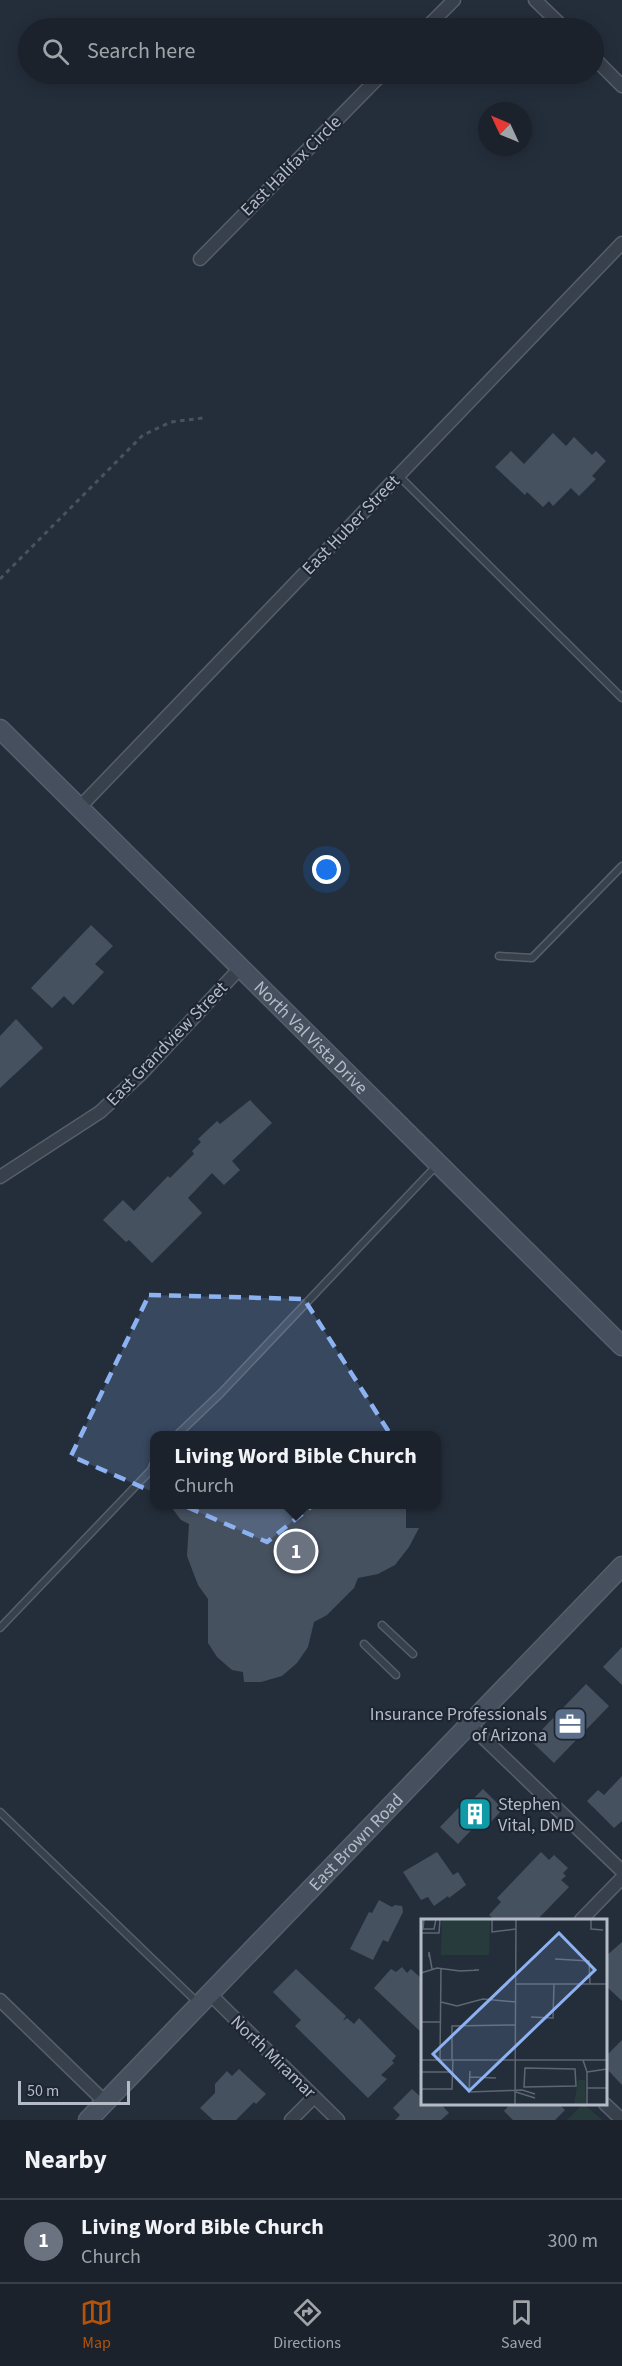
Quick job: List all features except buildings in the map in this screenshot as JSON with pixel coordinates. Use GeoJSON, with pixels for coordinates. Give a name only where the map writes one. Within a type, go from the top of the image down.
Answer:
{"type":"FeatureCollection","features":[{"type":"Feature","properties":{"kind":"main road","name":"North Val Vista Drive"},"geometry":{"type":"LineString","coordinates":[[0,729],[622,1346]]}},
{"type":"Feature","properties":{"kind":"main road","name":"East Brown Road"},"geometry":{"type":"LineString","coordinates":[[88,2120],[203,1998],[622,1566]]}},
{"type":"Feature","properties":{"kind":"street"},"geometry":{"type":"LineString","coordinates":[[436,18],[454,0]]}},
{"type":"Feature","properties":{"kind":"street"},"geometry":{"type":"LineString","coordinates":[[535,0],[554,18]]}},
{"type":"Feature","properties":{"kind":"street"},"geometry":{"type":"LineString","coordinates":[[604,68],[622,86]]}},
{"type":"Feature","properties":{"kind":"street","name":"East Halifax Circle"},"geometry":{"type":"LineString","coordinates":[[200,259],[372,84]]}},
{"type":"Feature","properties":{"kind":"street","name":"East Huber Street"},"geometry":{"type":"LineString","coordinates":[[79,808],[622,243]]}},
{"type":"Feature","properties":{"kind":"street","name":"East Grandview Street"},"geometry":{"type":"LineString","coordinates":[[0,1177],[100,1112],[142,1073],[241,967]]}},
{"type":"Feature","properties":{"kind":"street"},"geometry":{"type":"LineString","coordinates":[[469,1724],[622,1871]]}},
{"type":"Feature","properties":{"kind":"street"},"geometry":{"type":"LineString","coordinates":[[582,1919],[622,1878]]}},
{"type":"Feature","properties":{"kind":"street","name":"North Miramar"},"geometry":{"type":"LineString","coordinates":[[203,1998],[338,2120]]}},
{"type":"Feature","properties":{"kind":"street"},"geometry":{"type":"LineString","coordinates":[[0,2000],[105,2102]]}},
{"type":"Feature","properties":{"kind":"street"},"geometry":{"type":"LineString","coordinates":[[291,2120],[314,2097]]}},
{"type":"Feature","properties":{"kind":"street"},"geometry":{"type":"LineString","coordinates":[[607,2105],[622,2120]]}},
{"type":"Feature","properties":{"kind":"lane"},"geometry":{"type":"LineString","coordinates":[[398,476],[622,698]]}},
{"type":"Feature","properties":{"kind":"lane"},"geometry":{"type":"LineString","coordinates":[[499,956],[532,958],[622,866]]}},
{"type":"Feature","properties":{"kind":"lane"},"geometry":{"type":"LineString","coordinates":[[181,1431],[221,1393],[438,1164]]}},
{"type":"Feature","properties":{"kind":"lane"},"geometry":{"type":"LineString","coordinates":[[0,1628],[150,1471]]}},
{"type":"Feature","properties":{"kind":"lane"},"geometry":{"type":"LineString","coordinates":[[382,1625],[413,1654]]}},
{"type":"Feature","properties":{"kind":"lane"},"geometry":{"type":"LineString","coordinates":[[364,1644],[396,1675]]}},
{"type":"Feature","properties":{"kind":"lane"},"geometry":{"type":"LineString","coordinates":[[0,1812],[203,1998]]}},
{"type":"Feature","properties":{"kind":"path"},"geometry":{"type":"LineString","coordinates":[[0,579],[143,435],[171,422],[203,418]]}},
{"type":"Feature","properties":{"kind":"highlighted area"},"geometry":{"type":"Polygon","coordinates":[[[149,1295],[304,1299],[394,1440],[267,1542],[71,1456],[149,1295]]]}},
{"type":"Feature","properties":{"kind":"green space"},"geometry":{"type":"Polygon","coordinates":[[[582,2105],[585,2105],[602,2120],[567,2120],[582,2105]]]}},
{"type":"Feature","properties":{"kind":"place","name":"Living Word Bible Church"},"geometry":{"type":"Point","coordinates":[296,1551]}},
{"type":"Feature","properties":{"kind":"place","name":"Insurance Professionals of Arizona"},"geometry":{"type":"Point","coordinates":[570,1724]}},
{"type":"Feature","properties":{"kind":"place","name":"Stephen Vital, DMD"},"geometry":{"type":"Point","coordinates":[475,1814]}}]}
